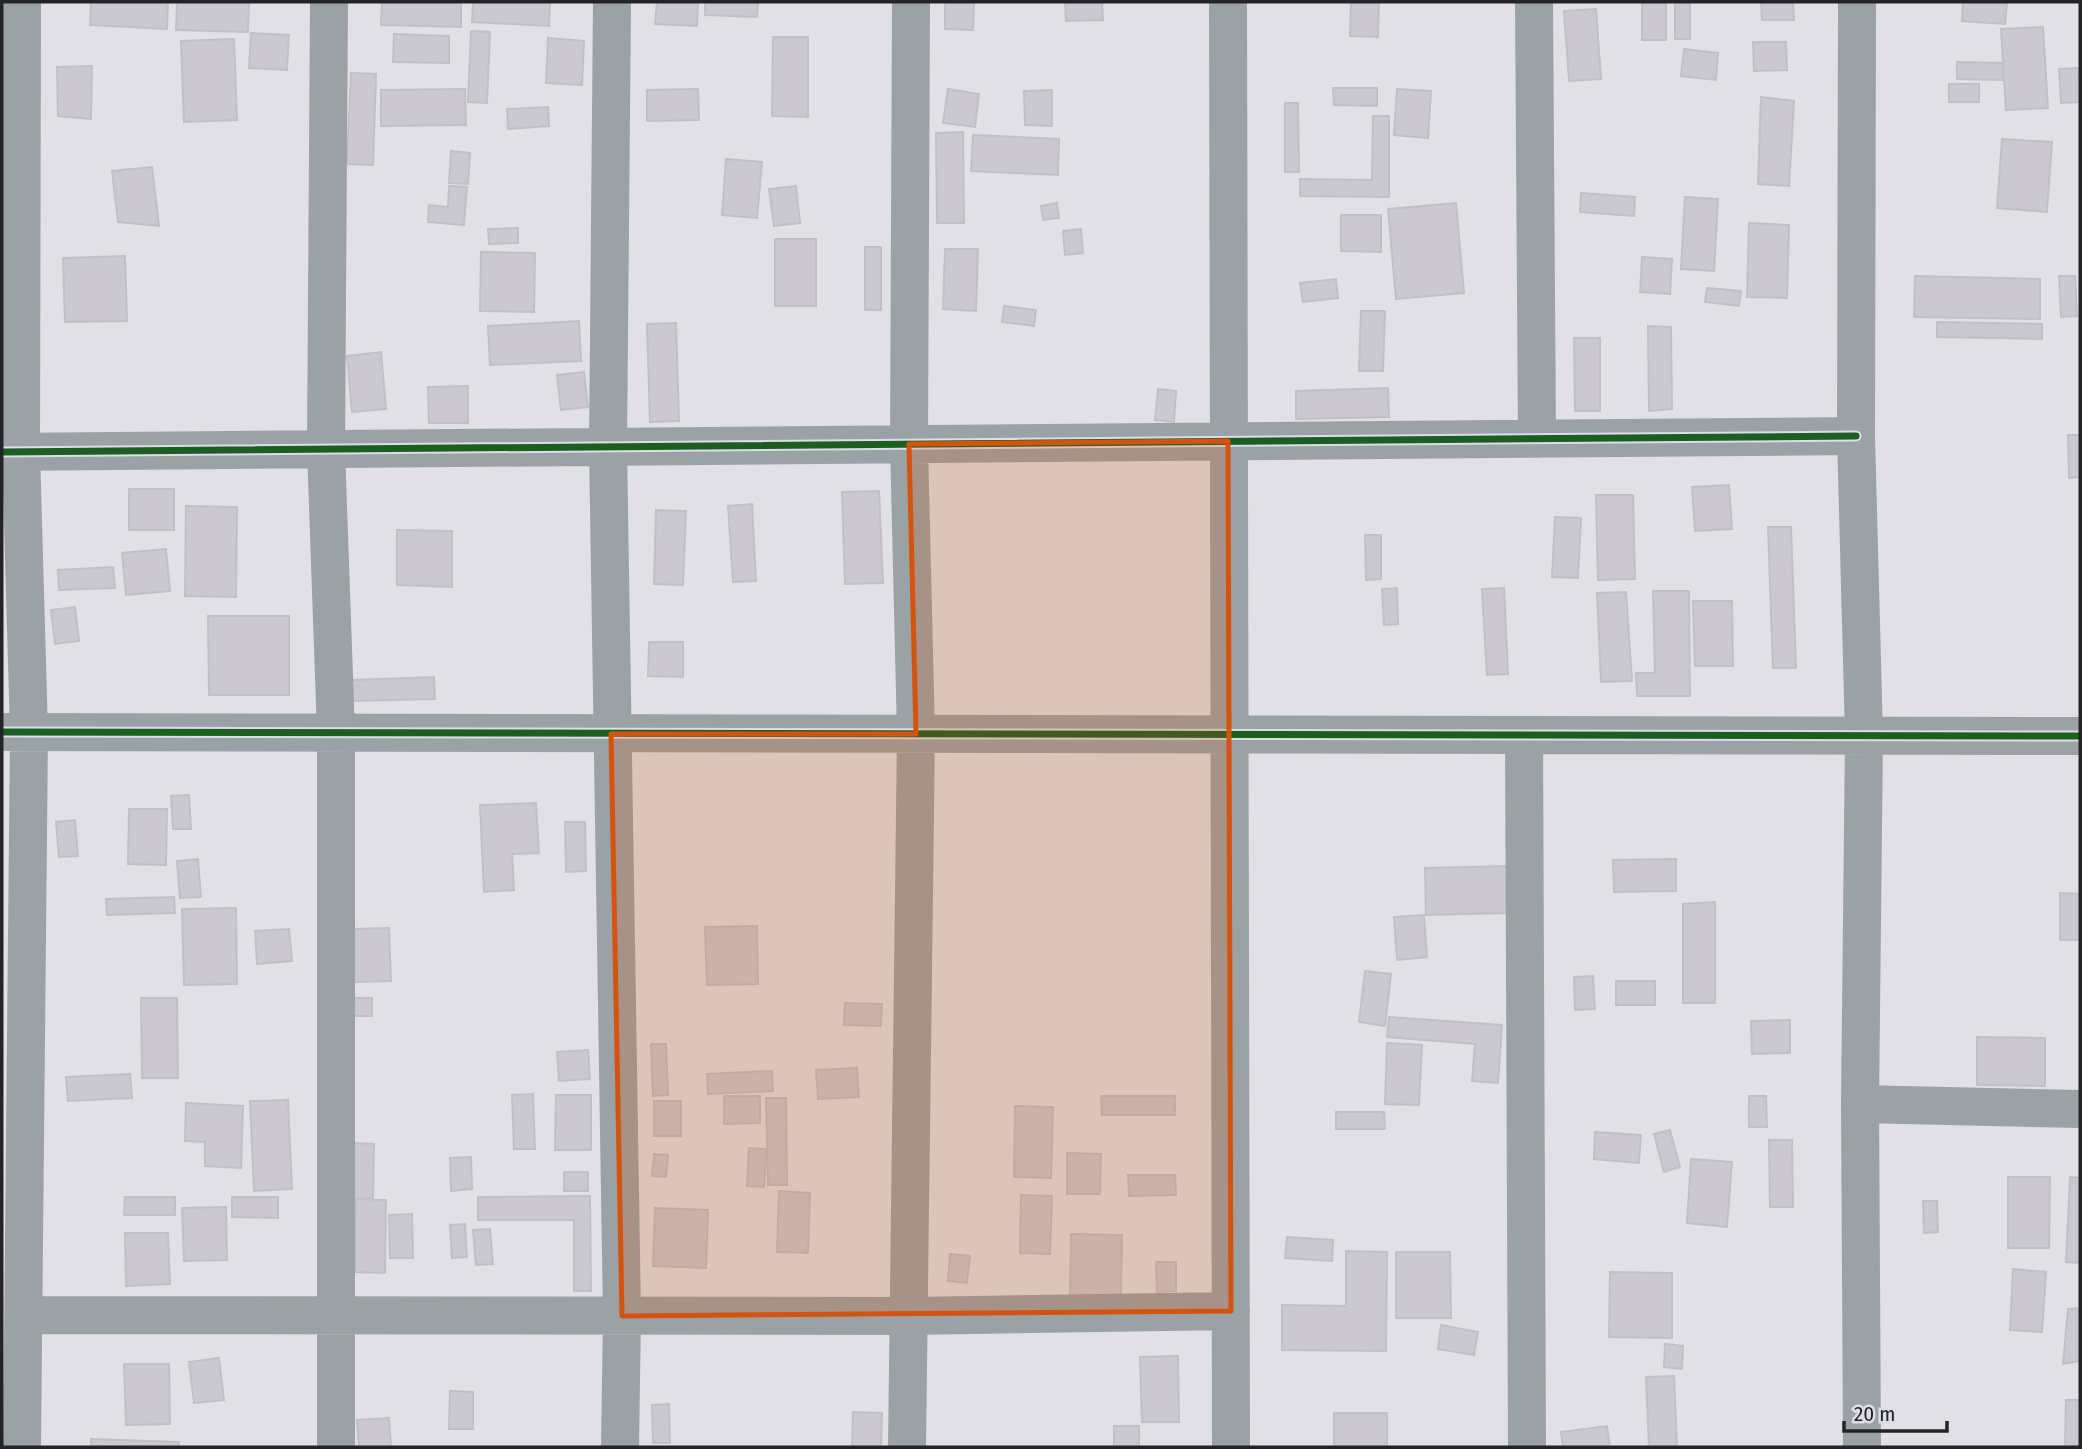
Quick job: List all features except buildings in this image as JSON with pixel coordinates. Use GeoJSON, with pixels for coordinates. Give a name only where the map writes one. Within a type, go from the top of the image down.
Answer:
{"type":"FeatureCollection","features":[{"type":"Feature","properties":{"kind":"street"},"geometry":{"type":"LineString","coordinates":[[22,2],[11,452],[24,1315],[22,1447]]}},
{"type":"Feature","properties":{"kind":"street"},"geometry":{"type":"LineString","coordinates":[[329,2],[326,449],[336,733],[336,1447]]}},
{"type":"Feature","properties":{"kind":"street"},"geometry":{"type":"LineString","coordinates":[[612,2],[608,447],[621,1316],[620,1447]]}},
{"type":"Feature","properties":{"kind":"street"},"geometry":{"type":"LineString","coordinates":[[907,1447],[916,734],[909,444],[911,2]]}},
{"type":"Feature","properties":{"kind":"street"},"geometry":{"type":"LineString","coordinates":[[1228,2],[1231,1447]]}},
{"type":"Feature","properties":{"kind":"street"},"geometry":{"type":"LineString","coordinates":[[1534,2],[1537,439]]}},
{"type":"Feature","properties":{"kind":"street"},"geometry":{"type":"LineString","coordinates":[[1857,2],[1856,436],[1864,736],[1860,1104],[1862,1447]]}},
{"type":"Feature","properties":{"kind":"street"},"geometry":{"type":"LineString","coordinates":[[11,452],[1856,436]]}},
{"type":"Feature","properties":{"kind":"street"},"geometry":{"type":"LineString","coordinates":[[15,732],[2080,736]]}},
{"type":"Feature","properties":{"kind":"street"},"geometry":{"type":"LineString","coordinates":[[1524,735],[1527,1447]]}},
{"type":"Feature","properties":{"kind":"street"},"geometry":{"type":"LineString","coordinates":[[1860,1104],[2080,1109]]}},
{"type":"Feature","properties":{"kind":"street"},"geometry":{"type":"LineString","coordinates":[[24,1315],[910,1317],[1231,1311]]}},
{"type":"Feature","properties":{"kind":"highlighted area"},"geometry":{"type":"Polygon","coordinates":[[[1228,441],[1231,1311],[622,1316],[611,734],[916,734],[909,444],[1228,441]]]}},
{"type":"Feature","properties":{"kind":"cycle path"},"geometry":{"type":"LineString","coordinates":[[2,452],[1856,436]]}},
{"type":"Feature","properties":{"kind":"cycle path"},"geometry":{"type":"LineString","coordinates":[[2,732],[2080,736]]}}]}
